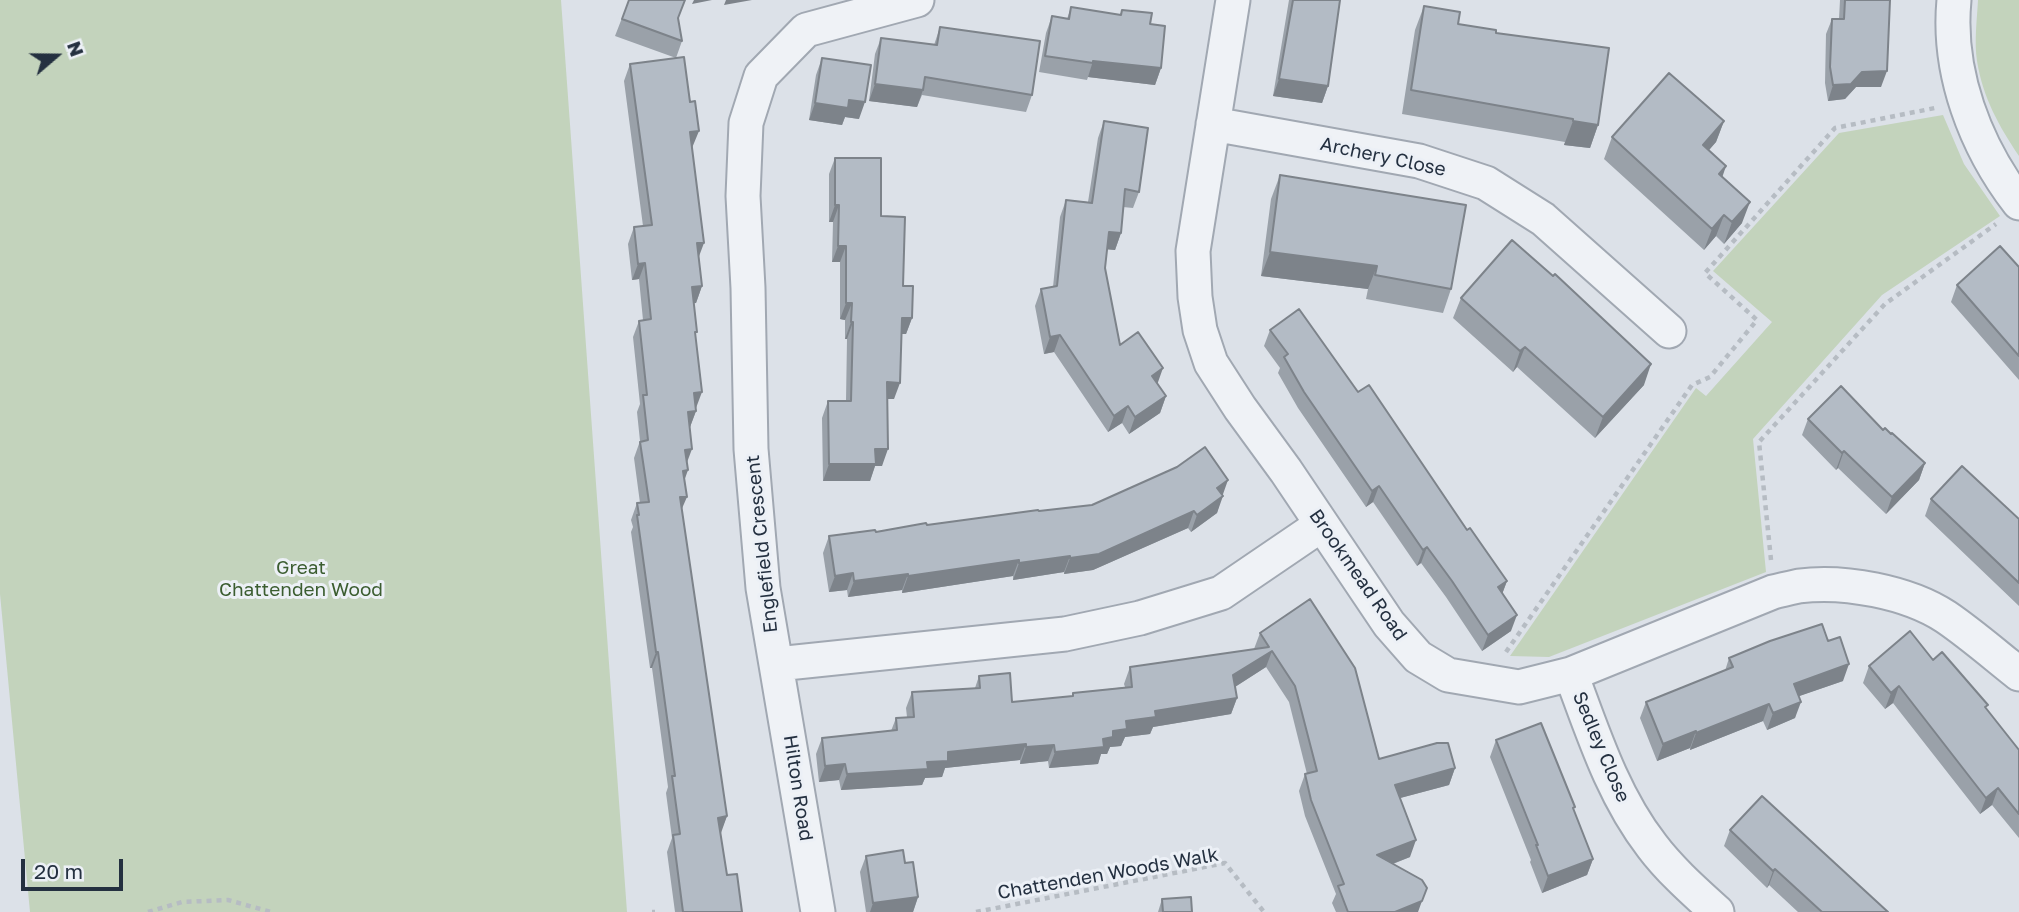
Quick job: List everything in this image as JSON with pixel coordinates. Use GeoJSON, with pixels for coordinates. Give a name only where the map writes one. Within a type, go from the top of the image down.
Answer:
{"type":"FeatureCollection","features":[{"type":"Feature","properties":{"kind":"street","name":"Englefield Crescent"},"geometry":{"type":"LineString","coordinates":[[778,664],[763,588],[751,449],[743,196],[746,123],[761,76],[806,30],[917,0]]}},
{"type":"Feature","properties":{"kind":"street","name":"Brookmead Road"},"geometry":{"type":"LineString","coordinates":[[1233,0],[1193,251],[1200,330],[1211,363],[1389,624],[1418,657],[1448,675],[1519,687],[1571,674],[1773,592],[1800,586],[1838,586],[1868,589],[1908,599],[1944,616],[2019,674]]}},
{"type":"Feature","properties":{"kind":"street"},"geometry":{"type":"LineString","coordinates":[[1954,0],[1952,21],[1956,63],[1966,102],[2011,211]]}},
{"type":"Feature","properties":{"kind":"street","name":"Archery Close"},"geometry":{"type":"LineString","coordinates":[[1213,124],[1419,161],[1486,183],[1542,219],[1669,331]]}},
{"type":"Feature","properties":{"kind":"street"},"geometry":{"type":"LineString","coordinates":[[778,664],[1065,634],[1140,618],[1221,593],[1321,525]]}},
{"type":"Feature","properties":{"kind":"street","name":"Hilton Road"},"geometry":{"type":"LineString","coordinates":[[778,664],[818,912]]}},
{"type":"Feature","properties":{"kind":"street","name":"Sedley Close"},"geometry":{"type":"LineString","coordinates":[[1571,674],[1601,755],[1627,807],[1652,846],[1717,912]]}},
{"type":"Feature","properties":{"kind":"path"},"geometry":{"type":"LineString","coordinates":[[1486,681],[1692,385],[1710,377],[1757,320],[1705,273],[1835,128],[1966,102]]}},
{"type":"Feature","properties":{"kind":"path"},"geometry":{"type":"LineString","coordinates":[[1773,592],[1759,442],[1885,304],[2011,211]]}},
{"type":"Feature","properties":{"kind":"path","name":"Chattenden Woods Walk"},"geometry":{"type":"LineString","coordinates":[[976,912],[1226,863],[1264,912]]}},
{"type":"Feature","properties":{"kind":"path"},"geometry":{"type":"LineString","coordinates":[[148,912],[182,902],[228,900],[271,912]]}},
{"type":"Feature","properties":{"kind":"green space","name":"Great Chattenden Wood"},"geometry":{"type":"Polygon","coordinates":[[[0,0],[561,0],[627,912],[30,912],[0,594],[0,0]]]}},
{"type":"Feature","properties":{"kind":"green space"},"geometry":{"type":"Polygon","coordinates":[[[1978,0],[2019,0],[2019,156],[1993,111],[1983,87],[1976,46],[1978,0]]]}},
{"type":"Feature","properties":{"kind":"green space"},"geometry":{"type":"Polygon","coordinates":[[[1943,115],[1964,164],[2000,216],[1882,295],[1753,439],[1766,572],[1549,657],[1510,656],[1696,388],[1706,396],[1772,322],[1713,271],[1839,133],[1943,115]]]}},
{"type":"Feature","properties":{"kind":"building"},"geometry":{"type":"Polygon","coordinates":[[[629,0],[685,0],[678,18],[682,41],[622,19],[629,0]]]}},
{"type":"Feature","properties":{"kind":"building"},"geometry":{"type":"Polygon","coordinates":[[[1293,0],[1340,0],[1328,86],[1279,79],[1293,0]]]}},
{"type":"Feature","properties":{"kind":"building"},"geometry":{"type":"Polygon","coordinates":[[[1845,0],[1890,0],[1887,71],[1862,72],[1851,84],[1833,85],[1830,67],[1832,19],[1844,19],[1845,0]]]}},
{"type":"Feature","properties":{"kind":"building"},"geometry":{"type":"Polygon","coordinates":[[[1424,6],[1460,12],[1458,24],[1496,30],[1496,33],[1609,48],[1598,125],[1411,90],[1424,6]]]}},
{"type":"Feature","properties":{"kind":"building"},"geometry":{"type":"Polygon","coordinates":[[[1071,7],[1121,15],[1122,10],[1152,13],[1150,24],[1165,26],[1161,68],[1045,56],[1052,16],[1069,19],[1071,7]]]}},
{"type":"Feature","properties":{"kind":"building"},"geometry":{"type":"Polygon","coordinates":[[[940,27],[1040,41],[1032,95],[925,77],[923,90],[875,84],[881,38],[937,45],[940,27]]]}},
{"type":"Feature","properties":{"kind":"building"},"geometry":{"type":"Polygon","coordinates":[[[684,57],[690,102],[695,101],[699,131],[690,132],[704,243],[697,243],[702,286],[692,287],[702,392],[694,393],[696,411],[688,412],[692,449],[685,450],[688,470],[683,471],[687,497],[680,497],[727,816],[718,818],[727,875],[737,874],[742,912],[683,912],[673,835],[680,834],[672,776],[675,776],[637,515],[637,503],[649,502],[640,442],[648,440],[643,395],[647,395],[639,321],[651,319],[645,263],[638,264],[634,227],[652,225],[630,64],[684,57]]]}},
{"type":"Feature","properties":{"kind":"building"},"geometry":{"type":"Polygon","coordinates":[[[822,58],[871,65],[865,102],[849,100],[848,108],[815,103],[822,58]]]}},
{"type":"Feature","properties":{"kind":"building"},"geometry":{"type":"Polygon","coordinates":[[[1669,73],[1724,121],[1703,145],[1726,166],[1719,174],[1750,202],[1732,222],[1724,215],[1712,229],[1612,137],[1669,73]]]}},
{"type":"Feature","properties":{"kind":"building"},"geometry":{"type":"Polygon","coordinates":[[[1104,121],[1148,128],[1139,192],[1125,189],[1121,233],[1109,232],[1105,268],[1120,345],[1138,332],[1163,368],[1152,376],[1166,396],[1135,417],[1128,406],[1114,416],[1060,335],[1050,337],[1041,289],[1057,286],[1066,200],[1092,203],[1104,121]]]}},
{"type":"Feature","properties":{"kind":"building"},"geometry":{"type":"Polygon","coordinates":[[[835,158],[881,158],[881,216],[905,217],[903,286],[913,286],[912,318],[902,318],[900,383],[887,382],[888,449],[875,449],[876,464],[829,464],[828,401],[851,401],[853,322],[852,303],[846,303],[846,246],[838,246],[839,205],[835,205],[835,158]]]}},
{"type":"Feature","properties":{"kind":"building"},"geometry":{"type":"Polygon","coordinates":[[[1280,175],[1466,205],[1451,289],[1375,275],[1377,266],[1270,252],[1280,175]]]}},
{"type":"Feature","properties":{"kind":"building"},"geometry":{"type":"Polygon","coordinates":[[[1512,240],[1553,276],[1555,274],[1651,364],[1603,417],[1525,347],[1520,351],[1461,298],[1512,240]]]}},
{"type":"Feature","properties":{"kind":"building"},"geometry":{"type":"Polygon","coordinates":[[[2000,246],[2019,267],[2019,356],[1957,285],[2000,246]]]}},
{"type":"Feature","properties":{"kind":"building"},"geometry":{"type":"Polygon","coordinates":[[[1299,309],[1358,392],[1369,385],[1467,530],[1470,528],[1507,581],[1498,587],[1517,615],[1488,635],[1452,581],[1427,547],[1423,550],[1379,486],[1372,491],[1304,392],[1284,357],[1288,354],[1270,330],[1299,309]]]}},
{"type":"Feature","properties":{"kind":"building"},"geometry":{"type":"Polygon","coordinates":[[[1841,386],[1883,430],[1885,428],[1892,433],[1925,463],[1892,497],[1808,419],[1841,386]]]}},
{"type":"Feature","properties":{"kind":"building"},"geometry":{"type":"Polygon","coordinates":[[[1205,447],[1228,480],[1217,488],[1223,496],[1197,515],[1194,511],[1099,554],[1019,563],[1019,560],[854,581],[853,573],[835,576],[829,536],[1092,505],[1177,467],[1205,447]]]}},
{"type":"Feature","properties":{"kind":"building"},"geometry":{"type":"Polygon","coordinates":[[[1962,466],[2019,519],[2019,583],[1931,499],[1962,466]]]}},
{"type":"Feature","properties":{"kind":"building"},"geometry":{"type":"Polygon","coordinates":[[[1310,599],[1355,668],[1379,759],[1437,743],[1448,743],[1455,768],[1395,785],[1416,840],[1377,855],[1422,880],[1427,888],[1422,901],[1395,912],[1348,912],[1338,886],[1344,884],[1311,800],[1305,774],[1317,771],[1295,686],[1272,651],[1233,675],[1237,698],[1155,711],[1156,717],[1126,721],[1127,729],[1113,731],[1113,737],[1103,739],[1104,747],[1055,752],[1054,745],[1026,747],[1026,744],[948,752],[948,761],[927,762],[928,769],[847,774],[845,764],[825,766],[822,738],[897,730],[896,718],[914,717],[912,692],[980,688],[979,676],[1010,673],[1012,702],[1132,687],[1130,667],[1269,647],[1260,633],[1310,599]]]}},
{"type":"Feature","properties":{"kind":"building"},"geometry":{"type":"Polygon","coordinates":[[[1822,624],[1828,641],[1840,637],[1849,664],[1794,684],[1801,702],[1773,713],[1769,704],[1663,744],[1646,702],[1733,667],[1729,658],[1822,624]]]}},
{"type":"Feature","properties":{"kind":"building"},"geometry":{"type":"Polygon","coordinates":[[[1910,631],[1933,660],[1942,652],[1988,705],[1985,707],[2019,750],[2019,814],[1998,788],[1986,798],[1899,686],[1891,693],[1869,666],[1910,631]]]}},
{"type":"Feature","properties":{"kind":"building"},"geometry":{"type":"Polygon","coordinates":[[[1541,723],[1593,859],[1548,876],[1496,740],[1541,723]]]}},
{"type":"Feature","properties":{"kind":"building"},"geometry":{"type":"Polygon","coordinates":[[[1762,796],[1888,912],[1822,912],[1775,869],[1773,871],[1730,830],[1762,796]]]}},
{"type":"Feature","properties":{"kind":"building"},"geometry":{"type":"Polygon","coordinates":[[[903,850],[905,863],[913,862],[918,897],[873,903],[866,856],[903,850]]]}},
{"type":"Feature","properties":{"kind":"building"},"geometry":{"type":"Polygon","coordinates":[[[1191,897],[1192,912],[1163,912],[1162,899],[1191,897]]]}}]}
